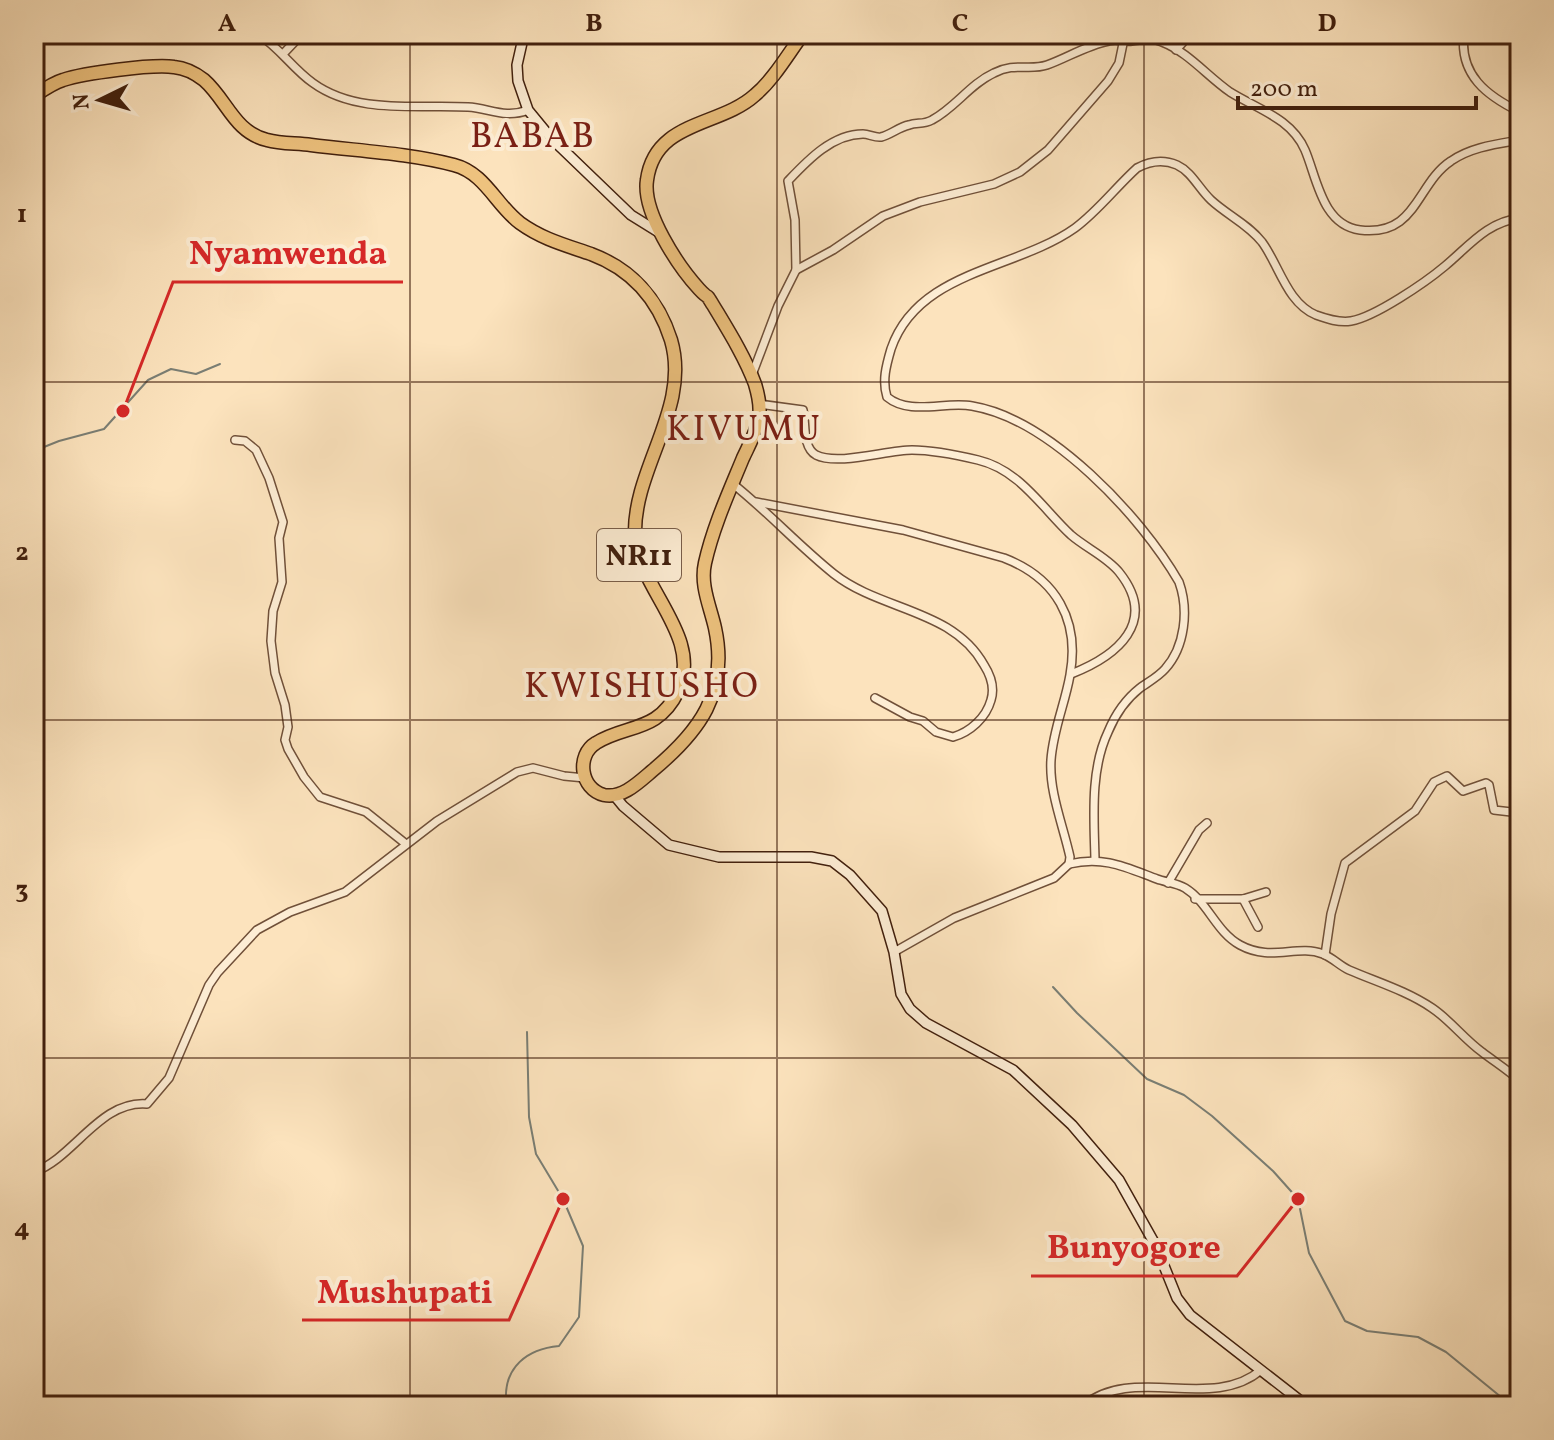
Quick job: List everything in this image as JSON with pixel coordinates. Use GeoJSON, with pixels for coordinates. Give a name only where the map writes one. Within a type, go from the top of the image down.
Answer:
{"type":"FeatureCollection","features":[{"type":"Feature","properties":{"kind":"highway","name":"NR11"},"geometry":{"type":"LineString","coordinates":[[614,795],[634,786],[679,746],[699,723],[711,700],[719,655],[703,575],[710,544],[759,420],[759,404],[751,377],[710,298],[699,289],[662,235],[652,214],[646,184],[661,148],[684,129],[749,100],[768,82],[803,34]]}},
{"type":"Feature","properties":{"kind":"highway","name":"NR11"},"geometry":{"type":"LineString","coordinates":[[34,96],[62,80],[137,68],[181,68],[202,78],[237,122],[259,139],[408,156],[461,166],[478,177],[521,224],[543,238],[621,269],[651,297],[673,346],[675,372],[672,398],[641,495],[635,535],[641,560],[680,643],[681,684],[669,705],[654,719],[600,740],[588,749],[582,764],[585,778]]}},
{"type":"Feature","properties":{"kind":"highway"},"geometry":{"type":"LineString","coordinates":[[585,778],[596,792],[605,796],[614,795]]}},
{"type":"Feature","properties":{"kind":"main road"},"geometry":{"type":"LineString","coordinates":[[521,37],[518,81],[528,110],[551,138],[631,215],[662,235]]}},
{"type":"Feature","properties":{"kind":"main road"},"geometry":{"type":"LineString","coordinates":[[614,795],[669,845],[719,857],[811,857],[832,861],[850,875],[882,911],[894,952],[901,994],[910,1009],[926,1023],[1013,1070],[1072,1125],[1119,1180],[1156,1246],[1177,1298],[1190,1315],[1307,1406]]}},
{"type":"Feature","properties":{"kind":"street"},"geometry":{"type":"LineString","coordinates":[[258,34],[314,84],[346,99],[405,108],[470,107],[500,113],[528,110]]}},
{"type":"Feature","properties":{"kind":"street"},"geometry":{"type":"LineString","coordinates":[[283,54],[302,34]]}},
{"type":"Feature","properties":{"kind":"street"},"geometry":{"type":"LineString","coordinates":[[1176,50],[1186,39],[1210,34]]}},
{"type":"Feature","properties":{"kind":"street"},"geometry":{"type":"LineString","coordinates":[[1225,34],[1231,39],[1244,34]]}},
{"type":"Feature","properties":{"kind":"street"},"geometry":{"type":"LineString","coordinates":[[1464,34],[1468,71],[1498,101],[1520,112]]}},
{"type":"Feature","properties":{"kind":"street"},"geometry":{"type":"LineString","coordinates":[[796,270],[833,250],[883,216],[920,202],[994,184],[1020,172],[1048,150],[1094,99],[1119,63],[1125,37]]}},
{"type":"Feature","properties":{"kind":"street"},"geometry":{"type":"LineString","coordinates":[[751,377],[778,306],[796,270],[795,220],[788,181],[809,158],[834,142],[861,134],[881,137],[909,124],[923,124],[946,112],[991,74],[1004,68],[1047,65],[1061,57],[1125,37],[1153,39],[1176,50],[1227,90],[1289,126],[1306,152],[1325,205],[1336,217],[1360,230],[1389,227],[1402,222],[1450,161],[1477,149],[1520,140]]}},
{"type":"Feature","properties":{"kind":"street"},"geometry":{"type":"LineString","coordinates":[[1095,859],[1099,754],[1117,714],[1128,698],[1166,668],[1177,650],[1184,623],[1183,593],[1179,582],[1127,508],[1090,474],[1032,430],[1001,415],[971,406],[902,405],[887,397],[884,379],[896,335],[917,308],[939,292],[968,276],[1032,252],[1074,228],[1130,174],[1148,162],[1177,165],[1189,173],[1212,201],[1260,239],[1303,306],[1311,313],[1341,322],[1367,316],[1445,266],[1491,226],[1520,218]]}},
{"type":"Feature","properties":{"kind":"street"},"geometry":{"type":"LineString","coordinates":[[759,404],[803,410],[812,452],[827,458],[877,456],[910,450],[948,454],[994,465],[1032,493],[1072,536],[1118,571],[1134,596],[1136,616],[1125,642],[1091,666],[1071,674]]}},
{"type":"Feature","properties":{"kind":"street"},"geometry":{"type":"LineString","coordinates":[[235,440],[245,441],[256,450],[283,522],[279,538],[282,582],[273,611],[271,641],[275,673],[285,705],[288,749],[320,797],[366,812],[406,844]]}},
{"type":"Feature","properties":{"kind":"street"},"geometry":{"type":"LineString","coordinates":[[733,484],[836,576],[886,602],[933,619],[962,639],[982,661],[992,683],[990,703],[984,714],[972,728],[953,737],[936,732],[923,721],[875,698]]}},
{"type":"Feature","properties":{"kind":"street"},"geometry":{"type":"LineString","coordinates":[[756,502],[903,530],[986,551],[1018,563],[1057,595],[1063,606],[1071,641],[1071,674],[1057,726],[1051,773],[1069,864]]}},
{"type":"Feature","properties":{"kind":"street"},"geometry":{"type":"LineString","coordinates":[[34,1172],[49,1165],[99,1122],[139,1103],[147,1104],[163,1087],[181,1054],[209,985],[257,930],[290,912],[345,892],[450,813],[524,770],[533,768],[585,778]]}},
{"type":"Feature","properties":{"kind":"street"},"geometry":{"type":"LineString","coordinates":[[1325,955],[1331,914],[1345,863],[1415,811],[1434,782],[1447,776],[1463,791],[1486,783],[1494,810],[1520,813]]}},
{"type":"Feature","properties":{"kind":"street"},"geometry":{"type":"LineString","coordinates":[[1168,883],[1199,830],[1207,823]]}},
{"type":"Feature","properties":{"kind":"street"},"geometry":{"type":"LineString","coordinates":[[894,952],[954,918],[1054,878],[1069,864],[1095,859],[1186,888],[1225,934],[1239,944],[1266,953],[1313,952],[1325,955],[1343,967],[1397,989],[1431,1008],[1520,1081]]}},
{"type":"Feature","properties":{"kind":"street"},"geometry":{"type":"LineString","coordinates":[[1195,899],[1243,899],[1266,892]]}},
{"type":"Feature","properties":{"kind":"street"},"geometry":{"type":"LineString","coordinates":[[1243,899],[1258,927]]}},
{"type":"Feature","properties":{"kind":"street"},"geometry":{"type":"LineString","coordinates":[[1083,1406],[1107,1391],[1206,1389],[1250,1380],[1261,1370]]}},
{"type":"Feature","properties":{"kind":"waterway"},"geometry":{"type":"LineString","coordinates":[[34,451],[104,429],[148,380],[171,369],[196,374],[220,364]]}},
{"type":"Feature","properties":{"kind":"waterway"},"geometry":{"type":"LineString","coordinates":[[1053,987],[1147,1079],[1184,1095],[1212,1116],[1273,1171],[1298,1199],[1309,1253],[1345,1321],[1367,1331],[1418,1337],[1446,1352],[1512,1406]]}},
{"type":"Feature","properties":{"kind":"waterway"},"geometry":{"type":"LineString","coordinates":[[510,1406],[506,1401],[506,1389],[513,1369],[537,1351],[559,1346],[579,1317],[583,1246],[563,1199],[536,1154],[529,1117],[527,1032]]}},
{"type":"Feature","properties":{"kind":"place","name":"Nyamwenda"},"geometry":{"type":"Point","coordinates":[123,411]}},
{"type":"Feature","properties":{"kind":"place","name":"Mushupati"},"geometry":{"type":"Point","coordinates":[563,1199]}},
{"type":"Feature","properties":{"kind":"place","name":"Bunyogore"},"geometry":{"type":"Point","coordinates":[1298,1199]}},
{"type":"Feature","properties":{"kind":"district","name":"BABAB"},"geometry":{"type":"Point","coordinates":[533,134]}},
{"type":"Feature","properties":{"kind":"district","name":"KIVUMU"},"geometry":{"type":"Point","coordinates":[744,427]}},
{"type":"Feature","properties":{"kind":"district","name":"KWISHUSHO"},"geometry":{"type":"Point","coordinates":[642,684]}}]}
